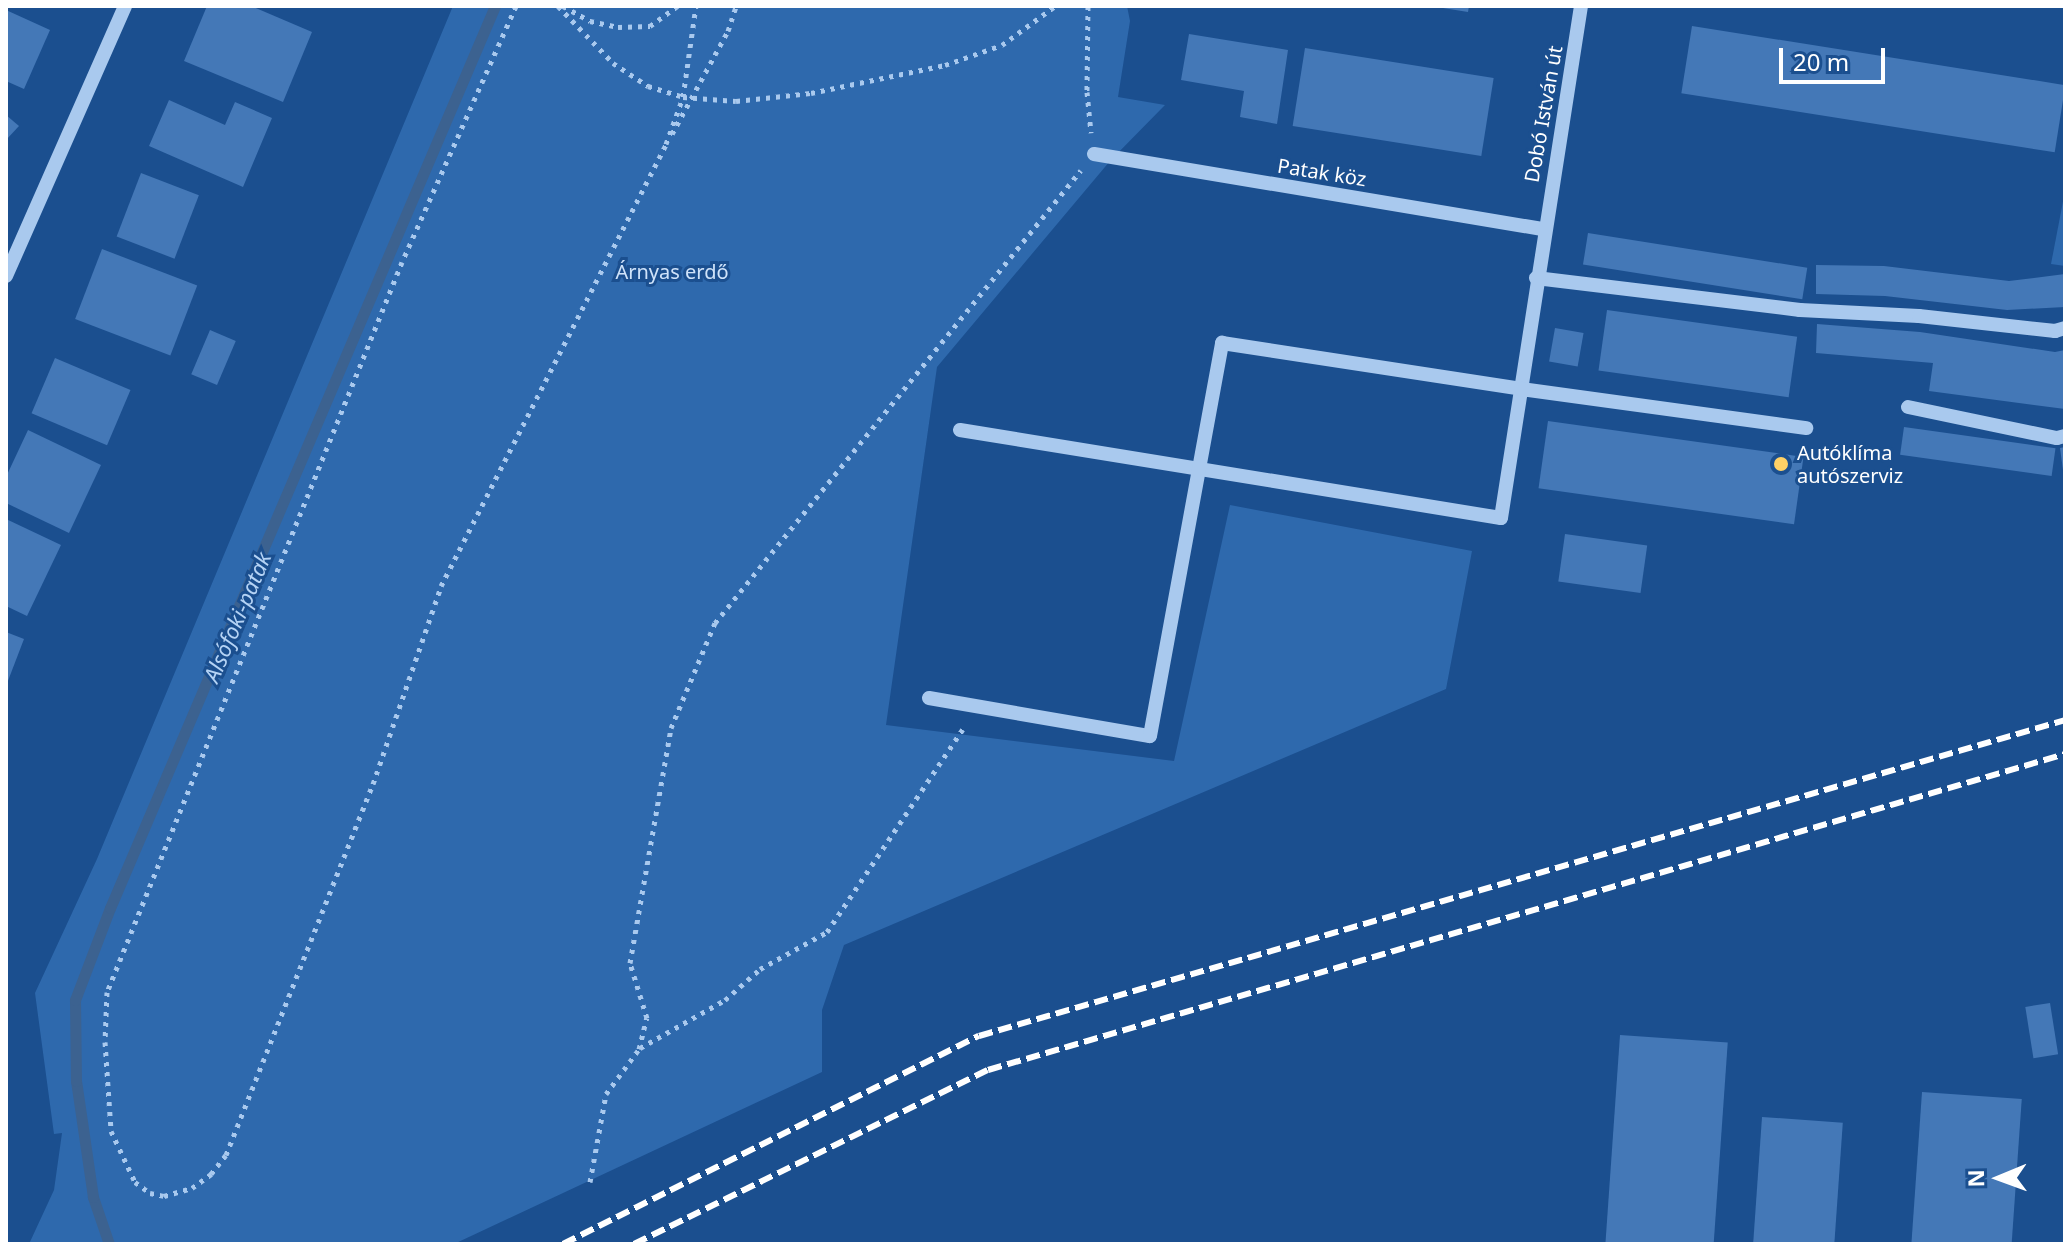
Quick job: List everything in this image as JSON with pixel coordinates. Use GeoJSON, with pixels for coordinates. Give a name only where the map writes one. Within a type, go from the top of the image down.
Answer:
{"type":"FeatureCollection","features":[{"type":"Feature","properties":{"kind":"street"},"geometry":{"type":"LineString","coordinates":[[6,276],[125,6]]}},
{"type":"Feature","properties":{"kind":"street","name":"Dobó István út"},"geometry":{"type":"LineString","coordinates":[[1202,467],[1501,518],[1536,278],[1581,6]]}},
{"type":"Feature","properties":{"kind":"street","name":"Patak köz"},"geometry":{"type":"LineString","coordinates":[[1094,154],[1544,229]]}},
{"type":"Feature","properties":{"kind":"street"},"geometry":{"type":"LineString","coordinates":[[1536,278],[1800,310],[1919,316],[2055,331],[2065,328]]}},
{"type":"Feature","properties":{"kind":"street"},"geometry":{"type":"LineString","coordinates":[[929,698],[1150,736],[1202,467],[1222,343],[1521,389],[1806,428]]}},
{"type":"Feature","properties":{"kind":"street"},"geometry":{"type":"LineString","coordinates":[[1908,407],[2057,438],[2065,436]]}},
{"type":"Feature","properties":{"kind":"street"},"geometry":{"type":"LineString","coordinates":[[960,430],[1202,467]]}},
{"type":"Feature","properties":{"kind":"path"},"geometry":{"type":"LineString","coordinates":[[516,6],[402,262],[107,992],[105,1042],[111,1131],[121,1159],[135,1182],[150,1193],[164,1196],[192,1188],[211,1174],[226,1155],[373,784],[441,586],[666,144],[728,31],[736,6]]}},
{"type":"Feature","properties":{"kind":"path"},"geometry":{"type":"LineString","coordinates":[[560,6],[590,21],[618,27],[650,26],[678,6]]}},
{"type":"Feature","properties":{"kind":"path"},"geometry":{"type":"LineString","coordinates":[[560,6],[627,74],[648,86],[693,99],[736,101],[811,93],[945,65],[1002,45],[1055,6]]}},
{"type":"Feature","properties":{"kind":"path"},"geometry":{"type":"LineString","coordinates":[[666,144],[683,97],[696,6]]}},
{"type":"Feature","properties":{"kind":"path"},"geometry":{"type":"LineString","coordinates":[[590,1182],[606,1094],[639,1049],[647,1018],[630,963],[671,728],[715,623],[1094,154],[1087,92],[1088,6]]}},
{"type":"Feature","properties":{"kind":"path"},"geometry":{"type":"LineString","coordinates":[[639,1049],[725,1000],[760,969],[827,932],[979,705]]}},
{"type":"Feature","properties":{"kind":"green space","name":"Árnyas erdő"},"geometry":{"type":"Polygon","coordinates":[[[453,6],[1127,6],[1130,21],[1118,97],[1165,105],[1110,161],[937,367],[886,725],[1174,761],[1230,505],[1472,551],[1446,689],[844,945],[822,1010],[822,1072],[454,1244],[29,1244],[54,1190],[62,1133],[54,1134],[35,993],[97,859],[453,6]]]}},
{"type":"Feature","properties":{"kind":"green space"},"geometry":{"type":"Polygon","coordinates":[[[2065,191],[2065,266],[2051,264],[2065,191]]]}},
{"type":"Feature","properties":{"kind":"building"},"geometry":{"type":"Polygon","coordinates":[[[207,6],[251,6],[312,32],[283,102],[184,61],[207,6]]]}},
{"type":"Feature","properties":{"kind":"building"},"geometry":{"type":"Polygon","coordinates":[[[1443,6],[1469,6],[1468,12],[1443,6]]]}},
{"type":"Feature","properties":{"kind":"building"},"geometry":{"type":"Polygon","coordinates":[[[6,10],[50,30],[24,89],[6,81],[6,10]]]}},
{"type":"Feature","properties":{"kind":"building"},"geometry":{"type":"Polygon","coordinates":[[[1692,26],[2065,85],[2055,152],[1681,93],[1692,26]]]}},
{"type":"Feature","properties":{"kind":"building"},"geometry":{"type":"Polygon","coordinates":[[[1189,34],[1288,50],[1277,124],[1240,117],[1244,91],[1181,80],[1189,34]]]}},
{"type":"Feature","properties":{"kind":"building"},"geometry":{"type":"Polygon","coordinates":[[[1305,48],[1494,78],[1481,156],[1293,126],[1305,48]]]}},
{"type":"Feature","properties":{"kind":"building"},"geometry":{"type":"Polygon","coordinates":[[[169,100],[225,125],[235,102],[272,118],[243,187],[149,146],[169,100]]]}},
{"type":"Feature","properties":{"kind":"building"},"geometry":{"type":"Polygon","coordinates":[[[6,115],[19,126],[6,140],[6,115]]]}},
{"type":"Feature","properties":{"kind":"building"},"geometry":{"type":"Polygon","coordinates":[[[141,173],[199,195],[175,259],[117,236],[141,173]]]}},
{"type":"Feature","properties":{"kind":"building"},"geometry":{"type":"Polygon","coordinates":[[[1588,233],[1807,268],[1802,299],[1583,265],[1588,233]]]}},
{"type":"Feature","properties":{"kind":"building"},"geometry":{"type":"Polygon","coordinates":[[[102,249],[197,286],[170,356],[75,319],[102,249]]]}},
{"type":"Feature","properties":{"kind":"building"},"geometry":{"type":"Polygon","coordinates":[[[1816,265],[1884,266],[2009,281],[2065,274],[2065,307],[2007,310],[1885,296],[1816,294],[1816,265]]]}},
{"type":"Feature","properties":{"kind":"building"},"geometry":{"type":"Polygon","coordinates":[[[1607,310],[1797,337],[1789,397],[1599,370],[1607,310]]]}},
{"type":"Feature","properties":{"kind":"building"},"geometry":{"type":"Polygon","coordinates":[[[1817,324],[1920,332],[2055,352],[2065,350],[2065,409],[1929,391],[1933,363],[1816,353],[1817,324]]]}},
{"type":"Feature","properties":{"kind":"building"},"geometry":{"type":"Polygon","coordinates":[[[1555,328],[1584,333],[1578,367],[1549,361],[1555,328]]]}},
{"type":"Feature","properties":{"kind":"building"},"geometry":{"type":"Polygon","coordinates":[[[210,330],[236,341],[217,385],[191,374],[210,330]]]}},
{"type":"Feature","properties":{"kind":"building"},"geometry":{"type":"Polygon","coordinates":[[[55,358],[130,390],[107,445],[32,413],[55,358]]]}},
{"type":"Feature","properties":{"kind":"building"},"geometry":{"type":"Polygon","coordinates":[[[1548,421],[1803,457],[1794,524],[1539,488],[1548,421]]]}},
{"type":"Feature","properties":{"kind":"building"},"geometry":{"type":"Polygon","coordinates":[[[1904,427],[2056,448],[2052,476],[1900,455],[1904,427]]]}},
{"type":"Feature","properties":{"kind":"building"},"geometry":{"type":"Polygon","coordinates":[[[28,430],[101,465],[69,533],[6,503],[6,477],[28,430]]]}},
{"type":"Feature","properties":{"kind":"building"},"geometry":{"type":"Polygon","coordinates":[[[2065,447],[2065,469],[2063,470],[2060,448],[2065,447]]]}},
{"type":"Feature","properties":{"kind":"building"},"geometry":{"type":"Polygon","coordinates":[[[6,519],[61,545],[27,616],[6,606],[6,519]]]}},
{"type":"Feature","properties":{"kind":"building"},"geometry":{"type":"Polygon","coordinates":[[[1565,534],[1647,546],[1641,593],[1558,582],[1565,534]]]}},
{"type":"Feature","properties":{"kind":"building"},"geometry":{"type":"Polygon","coordinates":[[[6,632],[24,639],[6,686],[6,632]]]}},
{"type":"Feature","properties":{"kind":"building"},"geometry":{"type":"Polygon","coordinates":[[[2050,1003],[2058,1054],[2033,1058],[2025,1007],[2050,1003]]]}},
{"type":"Feature","properties":{"kind":"building"},"geometry":{"type":"Polygon","coordinates":[[[1620,1035],[1728,1043],[1714,1244],[1605,1244],[1620,1035]]]}},
{"type":"Feature","properties":{"kind":"building"},"geometry":{"type":"Polygon","coordinates":[[[1922,1092],[2022,1099],[2012,1244],[1911,1244],[1922,1092]]]}},
{"type":"Feature","properties":{"kind":"building"},"geometry":{"type":"Polygon","coordinates":[[[1762,1117],[1843,1123],[1834,1244],[1753,1244],[1762,1117]]]}},
{"type":"Feature","properties":{"kind":"waterway","name":"Alsófoki-patak"},"geometry":{"type":"LineString","coordinates":[[109,1244],[93,1197],[76,1081],[75,1000],[110,908],[495,6]]}},
{"type":"Feature","properties":{"kind":"railway"},"geometry":{"type":"LineString","coordinates":[[563,1244],[979,1036],[2065,720]]}},
{"type":"Feature","properties":{"kind":"railway"},"geometry":{"type":"LineString","coordinates":[[634,1244],[988,1070],[2065,754]]}},
{"type":"Feature","properties":{"kind":"place","name":"Autóklíma autószerviz"},"geometry":{"type":"Point","coordinates":[1781,464]}}]}
